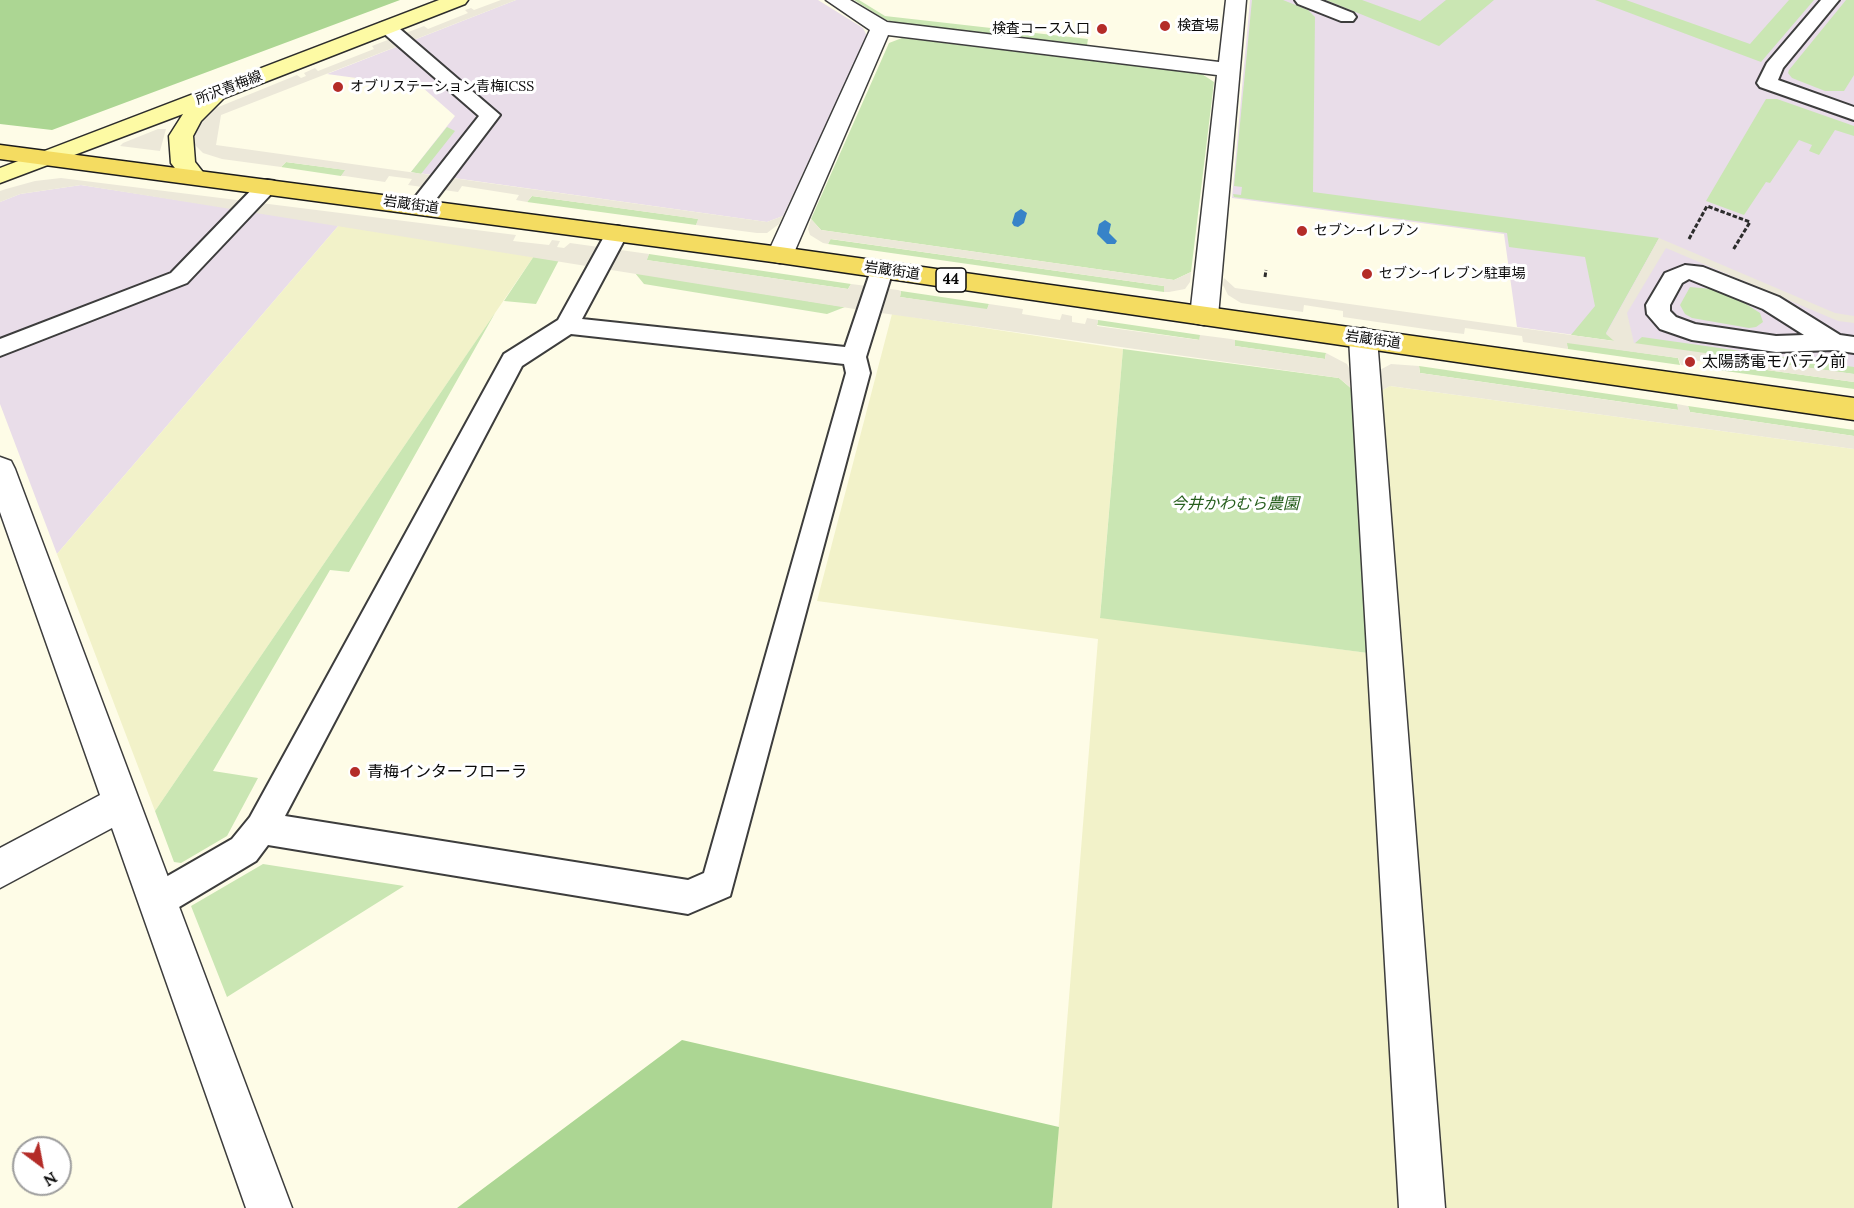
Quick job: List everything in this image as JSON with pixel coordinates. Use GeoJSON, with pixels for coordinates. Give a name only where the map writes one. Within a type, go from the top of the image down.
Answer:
{"type":"FeatureCollection","features":[{"type":"Feature","properties":{"kind":"main road","name":"所沢青梅線"},"geometry":{"type":"LineString","coordinates":[[0,176],[458,0]]}},
{"type":"Feature","properties":{"kind":"main road"},"geometry":{"type":"LineString","coordinates":[[194,176],[186,170],[181,155],[183,131],[192,117],[221,90]]}},
{"type":"Feature","properties":{"kind":"main road","name":"岩蔵街道"},"geometry":{"type":"LineString","coordinates":[[0,152],[780,255],[1854,409]]}},
{"type":"Feature","properties":{"kind":"street"},"geometry":{"type":"LineString","coordinates":[[836,0],[881,28],[1229,70]]}},
{"type":"Feature","properties":{"kind":"street"},"geometry":{"type":"LineString","coordinates":[[1204,316],[1236,0]]}},
{"type":"Feature","properties":{"kind":"street"},"geometry":{"type":"LineString","coordinates":[[780,255],[881,28]]}},
{"type":"Feature","properties":{"kind":"street"},"geometry":{"type":"LineString","coordinates":[[1362,338],[1422,1208]]}},
{"type":"Feature","properties":{"kind":"street"},"geometry":{"type":"LineString","coordinates":[[0,469],[269,1208]]}},
{"type":"Feature","properties":{"kind":"street"},"geometry":{"type":"LineString","coordinates":[[0,869],[121,802]]}},
{"type":"Feature","properties":{"kind":"lane"},"geometry":{"type":"LineString","coordinates":[[1304,0],[1347,17]]}},
{"type":"Feature","properties":{"kind":"lane"},"geometry":{"type":"LineString","coordinates":[[1830,0],[1774,67],[1767,83],[1854,114]]}},
{"type":"Feature","properties":{"kind":"lane"},"geometry":{"type":"LineString","coordinates":[[387,27],[490,116],[419,206]]}},
{"type":"Feature","properties":{"kind":"lane"},"geometry":{"type":"LineString","coordinates":[[0,348],[179,278],[267,186]]}},
{"type":"Feature","properties":{"kind":"lane"},"geometry":{"type":"LineString","coordinates":[[157,901],[244,849],[261,828],[513,360],[567,325],[617,233]]}},
{"type":"Feature","properties":{"kind":"lane"},"geometry":{"type":"LineString","coordinates":[[261,828],[688,897],[718,884],[858,373],[854,357],[882,270]]}},
{"type":"Feature","properties":{"kind":"lane"},"geometry":{"type":"LineString","coordinates":[[1685,272],[1695,272],[1771,303],[1844,344],[1776,344],[1692,332],[1668,323],[1659,314],[1658,305],[1673,278],[1685,272]]}},
{"type":"Feature","properties":{"kind":"lane"},"geometry":{"type":"LineString","coordinates":[[567,325],[854,357]]}},
{"type":"Feature","properties":{"kind":"path"},"geometry":{"type":"LineString","coordinates":[[1689,240],[1707,206],[1750,222],[1729,257]]}},
{"type":"Feature","properties":{"kind":"path"},"geometry":{"type":"LineString","coordinates":[[1265,277],[1266,270]]}},
{"type":"Feature","properties":{"kind":"shaded area"},"geometry":{"type":"Polygon","coordinates":[[[501,0],[516,0],[221,115],[216,145],[767,222],[783,216],[779,224],[767,233],[696,225],[698,219],[532,196],[527,202],[516,200],[519,195],[462,186],[458,192],[408,185],[412,179],[389,176],[385,182],[341,176],[345,170],[286,162],[281,167],[222,159],[203,153],[195,145],[195,129],[216,108],[297,75],[301,78],[306,76],[304,73],[315,68],[318,71],[374,49],[372,46],[424,26],[428,29],[468,13],[465,10],[471,8],[474,10],[501,0]]]}},
{"type":"Feature","properties":{"kind":"shaded area"},"geometry":{"type":"Polygon","coordinates":[[[516,0],[818,0],[863,28],[867,36],[783,216],[767,222],[411,172],[455,116],[422,87],[327,74],[516,0]]]}},
{"type":"Feature","properties":{"kind":"shaded area"},"geometry":{"type":"Polygon","coordinates":[[[1250,0],[1854,0],[1854,374],[1517,327],[1504,234],[1232,198],[1250,0]]]}},
{"type":"Feature","properties":{"kind":"shaded area"},"geometry":{"type":"Polygon","coordinates":[[[158,129],[166,129],[160,151],[120,146],[123,143],[158,129]]]}},
{"type":"Feature","properties":{"kind":"shaded area"},"geometry":{"type":"Polygon","coordinates":[[[61,178],[516,235],[513,241],[549,245],[552,240],[560,241],[557,247],[564,248],[570,243],[649,254],[647,260],[848,289],[851,284],[898,290],[901,291],[900,297],[987,309],[989,304],[1023,309],[1022,314],[1060,320],[1062,314],[1072,316],[1072,322],[1085,324],[1087,318],[1098,320],[1097,326],[1199,340],[1200,335],[1231,339],[1235,340],[1235,346],[1325,359],[1326,353],[1347,364],[1352,374],[1353,390],[1339,378],[867,311],[81,185],[20,194],[0,202],[0,191],[35,181],[61,178]]]}},
{"type":"Feature","properties":{"kind":"shaded area"},"geometry":{"type":"Polygon","coordinates":[[[81,185],[339,225],[57,554],[0,404],[0,202],[20,194],[81,185]]]}},
{"type":"Feature","properties":{"kind":"shaded area"},"geometry":{"type":"Polygon","coordinates":[[[811,219],[821,230],[1174,280],[1191,272],[1190,282],[1185,289],[1164,292],[1164,286],[831,239],[828,244],[810,235],[808,229],[811,219]]]}},
{"type":"Feature","properties":{"kind":"shaded area"},"geometry":{"type":"Polygon","coordinates":[[[1659,238],[1835,313],[1854,316],[1854,323],[1838,321],[1666,248],[1627,313],[1634,343],[1854,374],[1854,382],[1716,363],[1718,370],[1706,368],[1705,362],[1691,360],[1692,366],[1681,365],[1678,358],[1567,343],[1568,349],[1523,342],[1522,336],[1465,328],[1464,334],[1439,331],[1343,317],[1343,311],[1304,305],[1303,312],[1241,303],[1228,295],[1223,285],[1224,278],[1235,288],[1614,341],[1606,334],[1659,238]]]}},
{"type":"Feature","properties":{"kind":"shaded area"},"geometry":{"type":"Polygon","coordinates":[[[1391,364],[1419,366],[1420,373],[1678,410],[1677,404],[1688,406],[1690,412],[1854,436],[1854,449],[1390,386],[1377,393],[1378,371],[1391,364]]]}},
{"type":"Feature","properties":{"kind":"green space"},"geometry":{"type":"Polygon","coordinates":[[[0,0],[400,0],[52,130],[0,124],[0,0]]]}},
{"type":"Feature","properties":{"kind":"green space"},"geometry":{"type":"Polygon","coordinates":[[[854,0],[859,0],[885,16],[1088,39],[1087,45],[899,23],[886,20],[854,0]]]}},
{"type":"Feature","properties":{"kind":"green space"},"geometry":{"type":"Polygon","coordinates":[[[1252,0],[1283,0],[1308,10],[1315,17],[1313,192],[1659,238],[1606,333],[1615,341],[1571,335],[1595,306],[1585,257],[1509,247],[1507,233],[1234,197],[1233,194],[1241,195],[1242,187],[1234,186],[1252,0]]]}},
{"type":"Feature","properties":{"kind":"green space"},"geometry":{"type":"Polygon","coordinates":[[[1326,0],[1362,0],[1420,21],[1446,0],[1494,0],[1439,46],[1326,0]]]}},
{"type":"Feature","properties":{"kind":"green space"},"geometry":{"type":"Polygon","coordinates":[[[1595,0],[1626,0],[1750,44],[1789,0],[1814,0],[1761,62],[1595,0]]]}},
{"type":"Feature","properties":{"kind":"green space"},"geometry":{"type":"Polygon","coordinates":[[[1846,0],[1854,0],[1854,75],[1844,91],[1825,91],[1792,78],[1788,73],[1789,70],[1846,0]]]}},
{"type":"Feature","properties":{"kind":"green space"},"geometry":{"type":"Polygon","coordinates":[[[902,38],[1202,74],[1214,82],[1191,272],[1174,280],[821,230],[811,219],[889,43],[902,38]]]}},
{"type":"Feature","properties":{"kind":"green space"},"geometry":{"type":"Polygon","coordinates":[[[1766,99],[1777,99],[1854,126],[1854,136],[1835,130],[1819,155],[1809,151],[1812,145],[1799,140],[1770,183],[1766,182],[1744,215],[1706,201],[1766,99]]]}},
{"type":"Feature","properties":{"kind":"green space"},"geometry":{"type":"Polygon","coordinates":[[[447,127],[455,131],[421,174],[411,172],[447,127]]]}},
{"type":"Feature","properties":{"kind":"green space"},"geometry":{"type":"Polygon","coordinates":[[[286,162],[346,170],[341,176],[281,167],[286,162]]]}},
{"type":"Feature","properties":{"kind":"green space"},"geometry":{"type":"Polygon","coordinates":[[[532,196],[699,219],[696,225],[527,202],[532,196]]]}},
{"type":"Feature","properties":{"kind":"green space"},"geometry":{"type":"Polygon","coordinates":[[[339,225],[534,256],[155,811],[57,554],[339,225]]]}},
{"type":"Feature","properties":{"kind":"green space"},"geometry":{"type":"Polygon","coordinates":[[[830,239],[1164,286],[1164,292],[828,244],[830,239]]]}},
{"type":"Feature","properties":{"kind":"green space"},"geometry":{"type":"Polygon","coordinates":[[[649,254],[851,284],[848,289],[646,260],[649,254]]]}},
{"type":"Feature","properties":{"kind":"green space"},"geometry":{"type":"Polygon","coordinates":[[[534,256],[559,260],[536,304],[504,301],[534,256]]]}},
{"type":"Feature","properties":{"kind":"green space"},"geometry":{"type":"Polygon","coordinates":[[[635,273],[845,307],[827,314],[644,284],[635,273]]]}},
{"type":"Feature","properties":{"kind":"green space"},"geometry":{"type":"Polygon","coordinates":[[[1690,287],[1712,289],[1746,304],[1760,313],[1763,322],[1756,327],[1749,328],[1692,318],[1685,314],[1680,305],[1690,287]]]}},
{"type":"Feature","properties":{"kind":"green space"},"geometry":{"type":"Polygon","coordinates":[[[901,291],[989,304],[987,310],[900,297],[901,291]]]}},
{"type":"Feature","properties":{"kind":"green space"},"geometry":{"type":"Polygon","coordinates":[[[495,313],[349,572],[330,570],[213,771],[258,778],[227,836],[181,863],[174,862],[155,811],[495,313]]]}},
{"type":"Feature","properties":{"kind":"green space"},"geometry":{"type":"Polygon","coordinates":[[[892,314],[1123,349],[1100,617],[1368,653],[1401,1208],[1052,1208],[1098,639],[817,601],[892,314]]]}},
{"type":"Feature","properties":{"kind":"green space"},"geometry":{"type":"Polygon","coordinates":[[[1098,320],[1200,335],[1200,340],[1097,325],[1098,320]]]}},
{"type":"Feature","properties":{"kind":"green space"},"geometry":{"type":"Polygon","coordinates":[[[1642,337],[1854,367],[1854,374],[1634,344],[1642,337]]]}},
{"type":"Feature","properties":{"kind":"green space"},"geometry":{"type":"Polygon","coordinates":[[[1235,340],[1326,353],[1325,359],[1235,346],[1235,340]]]}},
{"type":"Feature","properties":{"kind":"green space"},"geometry":{"type":"Polygon","coordinates":[[[1566,342],[1678,358],[1680,365],[1568,349],[1566,342]]]}},
{"type":"Feature","properties":{"kind":"green space","name":"今井かわむら農園"},"geometry":{"type":"Polygon","coordinates":[[[1123,349],[1339,378],[1353,390],[1368,653],[1100,618],[1123,349]]]}},
{"type":"Feature","properties":{"kind":"green space"},"geometry":{"type":"Polygon","coordinates":[[[1716,363],[1854,382],[1854,389],[1718,370],[1716,363]]]}},
{"type":"Feature","properties":{"kind":"green space"},"geometry":{"type":"Polygon","coordinates":[[[1419,366],[1677,404],[1679,410],[1420,373],[1419,366]]]}},
{"type":"Feature","properties":{"kind":"green space"},"geometry":{"type":"Polygon","coordinates":[[[1390,386],[1854,449],[1854,1208],[1441,1208],[1377,393],[1390,386]]]}},
{"type":"Feature","properties":{"kind":"green space"},"geometry":{"type":"Polygon","coordinates":[[[1688,406],[1854,430],[1854,436],[1690,412],[1688,406]]]}},
{"type":"Feature","properties":{"kind":"green space"},"geometry":{"type":"Polygon","coordinates":[[[263,864],[404,886],[227,997],[191,906],[263,864]]]}},
{"type":"Feature","properties":{"kind":"green space"},"geometry":{"type":"Polygon","coordinates":[[[682,1040],[1059,1127],[1052,1208],[457,1208],[682,1040]]]}},
{"type":"Feature","properties":{"kind":"waterway"},"geometry":{"type":"LineString","coordinates":[[1018,223],[1021,213]]}},
{"type":"Feature","properties":{"kind":"waterway"},"geometry":{"type":"LineString","coordinates":[[1105,224],[1103,234],[1111,241]]}},
{"type":"Feature","properties":{"kind":"place","name":"検査場"},"geometry":{"type":"Point","coordinates":[1165,26]}},
{"type":"Feature","properties":{"kind":"place","name":"検査コース入口"},"geometry":{"type":"Point","coordinates":[1102,29]}},
{"type":"Feature","properties":{"kind":"place","name":"オブリステーション青梅ICSS"},"geometry":{"type":"Point","coordinates":[338,87]}},
{"type":"Feature","properties":{"kind":"place","name":"セブン-イレブン"},"geometry":{"type":"Point","coordinates":[1302,231]}},
{"type":"Feature","properties":{"kind":"place","name":"セブン-イレブン駐車場"},"geometry":{"type":"Point","coordinates":[1367,274]}},
{"type":"Feature","properties":{"kind":"place","name":"太陽誘電モバテク前"},"geometry":{"type":"Point","coordinates":[1690,362]}},
{"type":"Feature","properties":{"kind":"place","name":"青梅インターフローラ"},"geometry":{"type":"Point","coordinates":[355,772]}}]}
